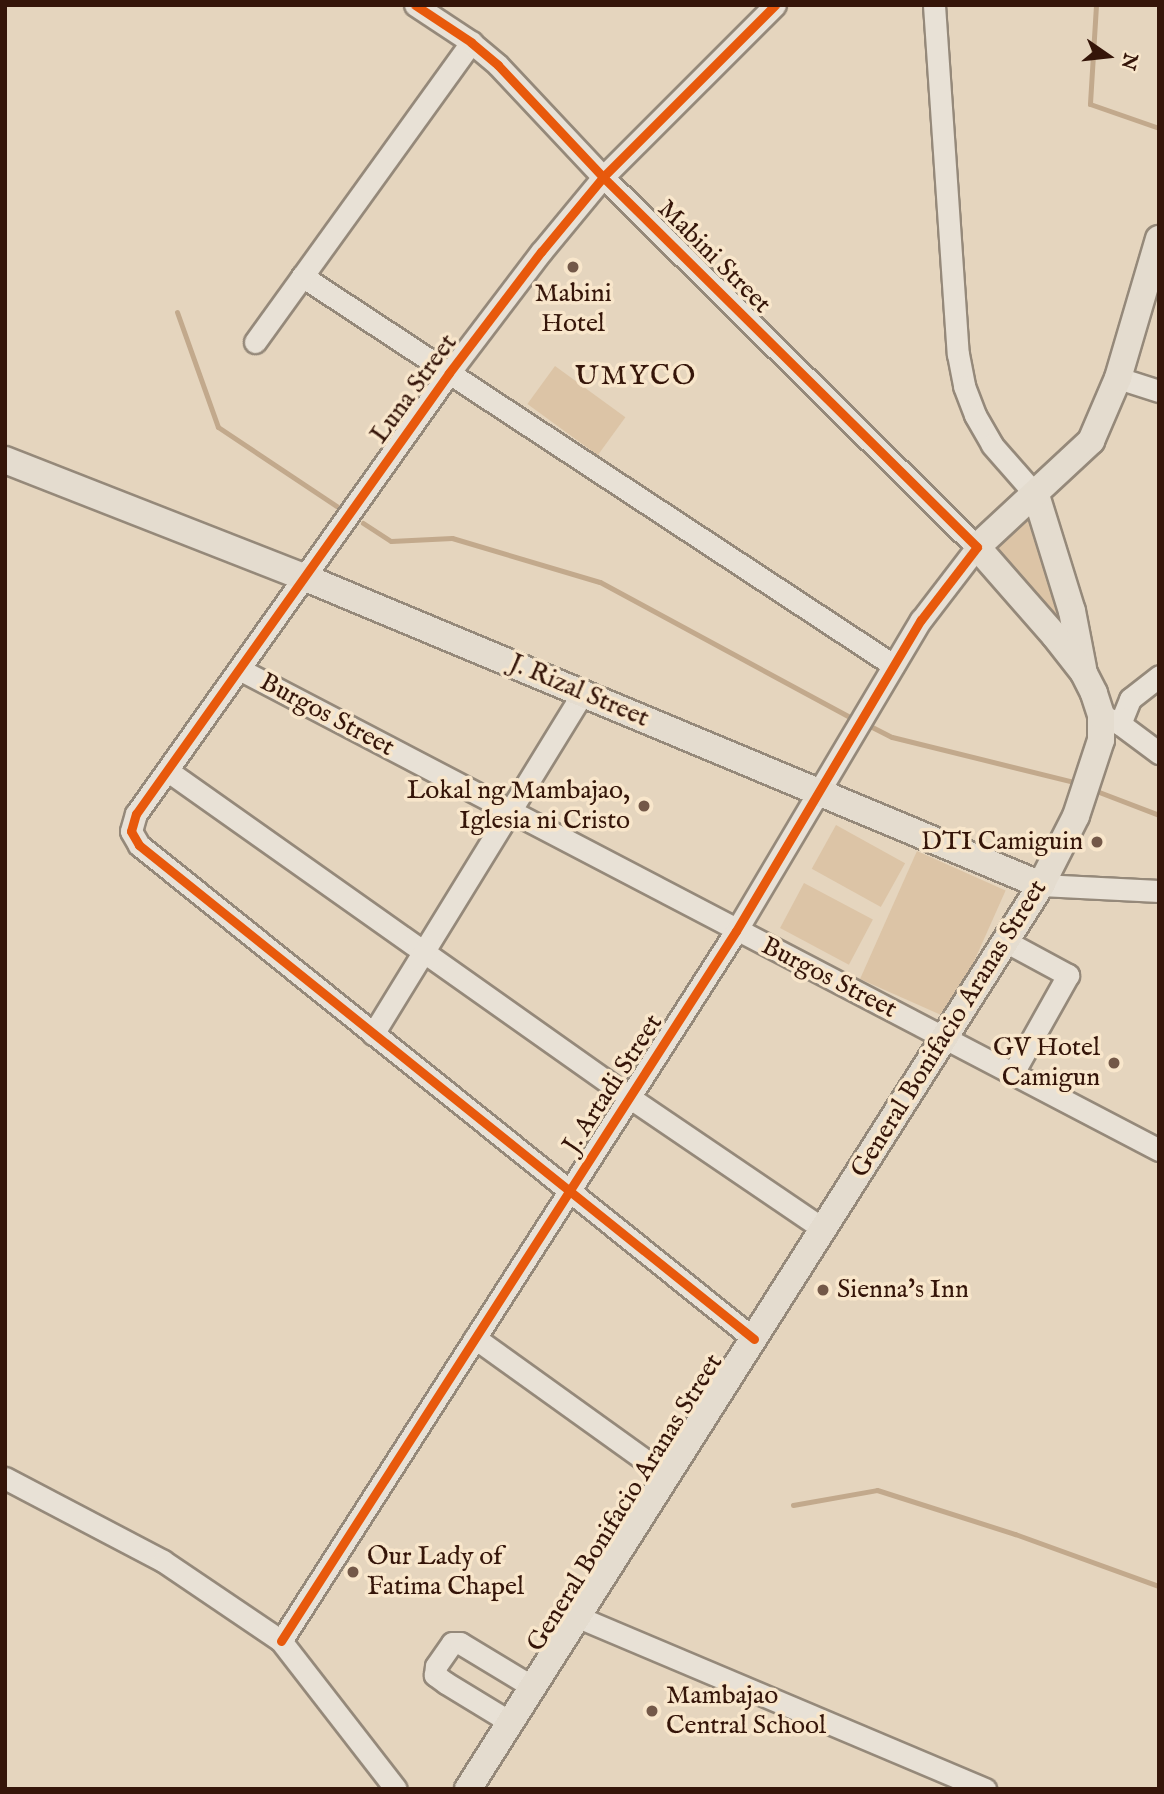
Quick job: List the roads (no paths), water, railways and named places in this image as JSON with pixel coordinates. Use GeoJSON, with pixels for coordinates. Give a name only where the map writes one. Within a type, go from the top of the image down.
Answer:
{"type":"FeatureCollection","features":[{"type":"Feature","properties":{"kind":"main road"},"geometry":{"type":"LineString","coordinates":[[977,547],[1091,441],[1118,378],[1159,239]]}},
{"type":"Feature","properties":{"kind":"main road","name":"J. Rizal Street"},"geometry":{"type":"LineString","coordinates":[[5,460],[306,578],[1041,885]]}},
{"type":"Feature","properties":{"kind":"main road","name":"Mabini Street"},"geometry":{"type":"LineString","coordinates":[[1036,495],[1072,611],[1084,673]]}},
{"type":"Feature","properties":{"kind":"main road","name":"Mabini Street"},"geometry":{"type":"LineString","coordinates":[[977,547],[1084,673],[1111,720]]}},
{"type":"Feature","properties":{"kind":"main road","name":"General Bonifacio Aranas Street"},"geometry":{"type":"LineString","coordinates":[[468,1789],[1041,885],[1068,833],[1089,782],[1101,740],[1111,720]]}},
{"type":"Feature","properties":{"kind":"street","name":"Mabini Street"},"geometry":{"type":"LineString","coordinates":[[415,5],[471,42],[527,94],[603,177],[977,547]]}},
{"type":"Feature","properties":{"kind":"street","name":"Luna Street"},"geometry":{"type":"LineString","coordinates":[[373,1034],[139,845],[131,831],[136,814],[449,373],[541,252],[603,177],[775,5]]}},
{"type":"Feature","properties":{"kind":"street"},"geometry":{"type":"LineString","coordinates":[[934,5],[958,354],[964,386],[975,415],[992,445],[1036,495]]}},
{"type":"Feature","properties":{"kind":"street"},"geometry":{"type":"LineString","coordinates":[[255,342],[471,42]]}},
{"type":"Feature","properties":{"kind":"street"},"geometry":{"type":"LineString","coordinates":[[302,276],[893,665]]}},
{"type":"Feature","properties":{"kind":"street"},"geometry":{"type":"LineString","coordinates":[[1118,378],[1159,391]]}},
{"type":"Feature","properties":{"kind":"street","name":"J. Artadi Street"},"geometry":{"type":"LineString","coordinates":[[281,1641],[736,931],[921,620],[977,547]]}},
{"type":"Feature","properties":{"kind":"street","name":"Burgos Street"},"geometry":{"type":"LineString","coordinates":[[239,669],[1159,1150]]}},
{"type":"Feature","properties":{"kind":"street"},"geometry":{"type":"LineString","coordinates":[[1159,676],[1130,699],[1111,720],[1159,753]]}},
{"type":"Feature","properties":{"kind":"street"},"geometry":{"type":"LineString","coordinates":[[583,693],[373,1034],[754,1339]]}},
{"type":"Feature","properties":{"kind":"street"},"geometry":{"type":"LineString","coordinates":[[168,771],[629,1097],[823,1228]]}},
{"type":"Feature","properties":{"kind":"street","name":"J. Rizal Street"},"geometry":{"type":"LineString","coordinates":[[1041,885],[1159,891]]}},
{"type":"Feature","properties":{"kind":"street"},"geometry":{"type":"LineString","coordinates":[[1005,941],[1068,975],[1013,1073]]}},
{"type":"Feature","properties":{"kind":"street"},"geometry":{"type":"LineString","coordinates":[[475,1338],[667,1476]]}},
{"type":"Feature","properties":{"kind":"street"},"geometry":{"type":"LineString","coordinates":[[5,1478],[163,1561],[281,1641],[396,1789]]}},
{"type":"Feature","properties":{"kind":"street"},"geometry":{"type":"LineString","coordinates":[[578,1617],[985,1789]]}},
{"type":"Feature","properties":{"kind":"street"},"geometry":{"type":"LineString","coordinates":[[510,1723],[446,1684],[436,1675],[436,1666],[452,1643],[460,1643],[533,1687]]}},
{"type":"Feature","properties":{"kind":"waterway"},"geometry":{"type":"LineString","coordinates":[[1096,5],[1090,104],[1159,128]]}},
{"type":"Feature","properties":{"kind":"waterway"},"geometry":{"type":"LineString","coordinates":[[177,312],[218,427],[344,511]]}},
{"type":"Feature","properties":{"kind":"waterway"},"geometry":{"type":"LineString","coordinates":[[363,523],[391,541],[452,538],[600,582],[852,718]]}},
{"type":"Feature","properties":{"kind":"waterway"},"geometry":{"type":"LineString","coordinates":[[872,727],[892,737],[1078,783]]}},
{"type":"Feature","properties":{"kind":"waterway"},"geometry":{"type":"LineString","coordinates":[[1099,792],[1159,815]]}},
{"type":"Feature","properties":{"kind":"waterway"},"geometry":{"type":"LineString","coordinates":[[793,1505],[877,1490],[1015,1534],[1159,1586]]}},
{"type":"Feature","properties":{"kind":"place","name":"Mabini Hotel"},"geometry":{"type":"Point","coordinates":[573,267]}},
{"type":"Feature","properties":{"kind":"place","name":"Lokal ng Mambajao, Iglesia ni Cristo"},"geometry":{"type":"Point","coordinates":[644,806]}},
{"type":"Feature","properties":{"kind":"place","name":"DTI Camiguin"},"geometry":{"type":"Point","coordinates":[1097,842]}},
{"type":"Feature","properties":{"kind":"place","name":"GV Hotel Camigun"},"geometry":{"type":"Point","coordinates":[1114,1063]}},
{"type":"Feature","properties":{"kind":"place","name":"Sienna's Inn"},"geometry":{"type":"Point","coordinates":[823,1290]}},
{"type":"Feature","properties":{"kind":"place","name":"Our Lady of Fatima Chapel"},"geometry":{"type":"Point","coordinates":[353,1572]}},
{"type":"Feature","properties":{"kind":"place","name":"Mambajao Central School"},"geometry":{"type":"Point","coordinates":[652,1711]}},
{"type":"Feature","properties":{"kind":"district","name":"UMYCO"},"geometry":{"type":"Point","coordinates":[636,377]}}]}
